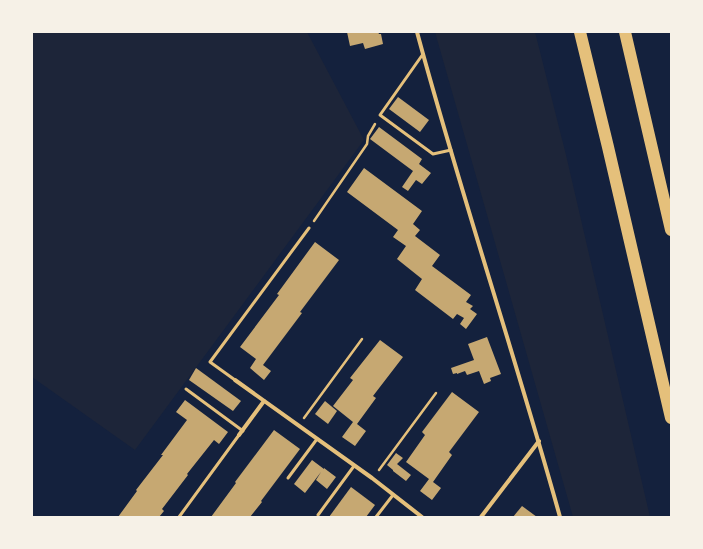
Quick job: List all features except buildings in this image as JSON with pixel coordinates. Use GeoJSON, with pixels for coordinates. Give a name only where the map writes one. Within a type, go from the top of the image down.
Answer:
{"type":"FeatureCollection","features":[{"type":"Feature","properties":{"kind":"highway"},"geometry":{"type":"LineString","coordinates":[[580,32],[671,418]]}},
{"type":"Feature","properties":{"kind":"highway"},"geometry":{"type":"LineString","coordinates":[[625,32],[671,230]]}},
{"type":"Feature","properties":{"kind":"street"},"geometry":{"type":"LineString","coordinates":[[417,32],[539,441],[560,517]]}},
{"type":"Feature","properties":{"kind":"street"},"geometry":{"type":"LineString","coordinates":[[235,380],[372,478],[422,517]]}},
{"type":"Feature","properties":{"kind":"street"},"geometry":{"type":"LineString","coordinates":[[239,435],[264,401]]}},
{"type":"Feature","properties":{"kind":"street"},"geometry":{"type":"LineString","coordinates":[[481,517],[539,441]]}},
{"type":"Feature","properties":{"kind":"lane"},"geometry":{"type":"LineString","coordinates":[[423,54],[380,115],[433,154],[451,150]]}},
{"type":"Feature","properties":{"kind":"lane"},"geometry":{"type":"LineString","coordinates":[[235,380],[210,362],[309,228]]}},
{"type":"Feature","properties":{"kind":"lane"},"geometry":{"type":"LineString","coordinates":[[186,389],[243,431]]}},
{"type":"Feature","properties":{"kind":"lane"},"geometry":{"type":"LineString","coordinates":[[179,517],[239,435]]}},
{"type":"Feature","properties":{"kind":"lane"},"geometry":{"type":"LineString","coordinates":[[288,478],[316,439]]}},
{"type":"Feature","properties":{"kind":"lane"},"geometry":{"type":"LineString","coordinates":[[318,515],[354,466]]}},
{"type":"Feature","properties":{"kind":"lane"},"geometry":{"type":"LineString","coordinates":[[376,517],[393,495]]}},
{"type":"Feature","properties":{"kind":"path"},"geometry":{"type":"LineString","coordinates":[[309,228],[367,144],[368,136],[380,115]]}},
{"type":"Feature","properties":{"kind":"path"},"geometry":{"type":"LineString","coordinates":[[298,426],[362,340]]}},
{"type":"Feature","properties":{"kind":"path"},"geometry":{"type":"LineString","coordinates":[[372,478],[436,393]]}},
{"type":"Feature","properties":{"kind":"shaded area"},"geometry":{"type":"Polygon","coordinates":[[[32,32],[307,32],[364,140],[135,450],[32,377],[32,32]]]}},
{"type":"Feature","properties":{"kind":"shaded area"},"geometry":{"type":"Polygon","coordinates":[[[435,32],[535,32],[566,155],[650,517],[573,517],[435,32]]]}}]}
